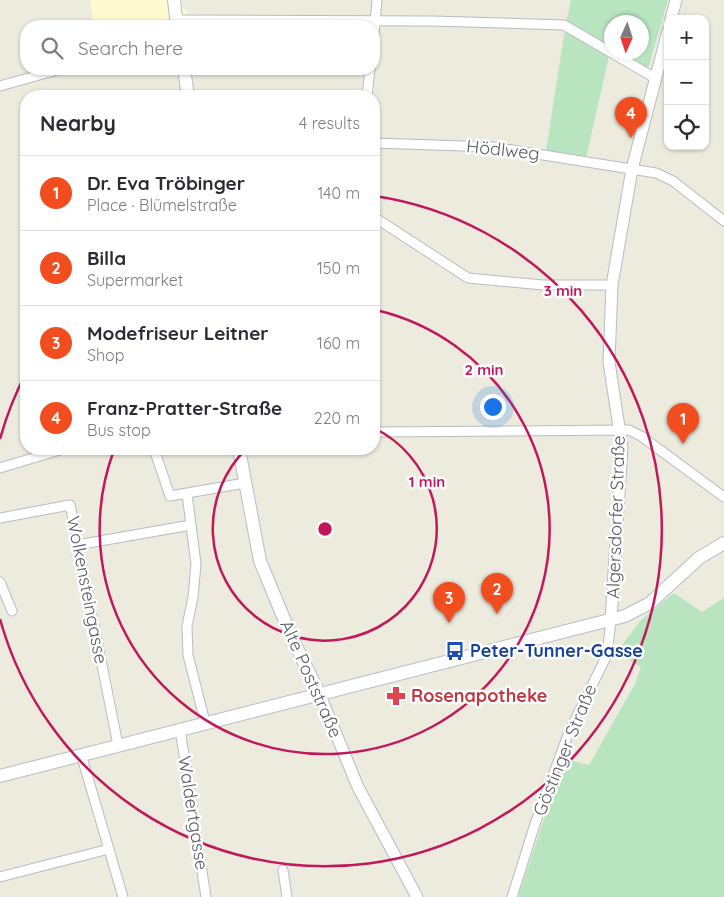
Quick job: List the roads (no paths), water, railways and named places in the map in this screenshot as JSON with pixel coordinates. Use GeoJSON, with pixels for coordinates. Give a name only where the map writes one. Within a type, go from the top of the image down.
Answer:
{"type":"FeatureCollection","features":[{"type":"Feature","properties":{"kind":"main road"},"geometry":{"type":"LineString","coordinates":[[174,0],[177,20]]}},
{"type":"Feature","properties":{"kind":"main road"},"geometry":{"type":"LineString","coordinates":[[185,75],[187,90]]}},
{"type":"Feature","properties":{"kind":"main road","name":"Alte Poststraße"},"geometry":{"type":"LineString","coordinates":[[240,455],[260,561],[292,638],[318,693]]}},
{"type":"Feature","properties":{"kind":"main road"},"geometry":{"type":"LineString","coordinates":[[0,776],[180,728],[611,620],[650,603],[699,558],[724,543]]}},
{"type":"Feature","properties":{"kind":"street"},"geometry":{"type":"LineString","coordinates":[[375,20],[377,0]]}},
{"type":"Feature","properties":{"kind":"street"},"geometry":{"type":"LineString","coordinates":[[672,15],[676,0]]}},
{"type":"Feature","properties":{"kind":"street"},"geometry":{"type":"LineString","coordinates":[[380,22],[564,25],[654,78]]}},
{"type":"Feature","properties":{"kind":"street","name":"Algersdorfer Straße"},"geometry":{"type":"LineString","coordinates":[[611,620],[621,464],[620,429],[609,362],[612,285],[632,168],[664,44]]}},
{"type":"Feature","properties":{"kind":"street"},"geometry":{"type":"LineString","coordinates":[[0,86],[39,75]]}},
{"type":"Feature","properties":{"kind":"street"},"geometry":{"type":"LineString","coordinates":[[368,90],[369,75]]}},
{"type":"Feature","properties":{"kind":"street","name":"Hödlweg"},"geometry":{"type":"LineString","coordinates":[[380,144],[493,147],[632,168]]}},
{"type":"Feature","properties":{"kind":"street"},"geometry":{"type":"LineString","coordinates":[[632,168],[656,173],[673,181],[724,221]]}},
{"type":"Feature","properties":{"kind":"street"},"geometry":{"type":"LineString","coordinates":[[380,221],[468,278],[543,285],[612,285]]}},
{"type":"Feature","properties":{"kind":"street"},"geometry":{"type":"LineString","coordinates":[[380,432],[629,430],[724,497]]}},
{"type":"Feature","properties":{"kind":"street"},"geometry":{"type":"LineString","coordinates":[[0,468],[43,455]]}},
{"type":"Feature","properties":{"kind":"street"},"geometry":{"type":"LineString","coordinates":[[156,455],[170,496],[245,483]]}},
{"type":"Feature","properties":{"kind":"street"},"geometry":{"type":"LineString","coordinates":[[187,494],[196,564],[193,597],[186,626],[188,655],[205,722]]}},
{"type":"Feature","properties":{"kind":"street","name":"Wolkensteingasse"},"geometry":{"type":"LineString","coordinates":[[0,518],[70,505],[118,745]]}},
{"type":"Feature","properties":{"kind":"street"},"geometry":{"type":"LineString","coordinates":[[77,545],[191,525]]}},
{"type":"Feature","properties":{"kind":"street"},"geometry":{"type":"LineString","coordinates":[[0,582],[12,611]]}},
{"type":"Feature","properties":{"kind":"street","name":"Göstinger Straße"},"geometry":{"type":"LineString","coordinates":[[512,897],[535,824],[569,732],[607,655],[611,620]]}},
{"type":"Feature","properties":{"kind":"street","name":"Alte Poststraße"},"geometry":{"type":"LineString","coordinates":[[318,693],[362,795],[417,897]]}},
{"type":"Feature","properties":{"kind":"street","name":"Waldertgasse"},"geometry":{"type":"LineString","coordinates":[[180,728],[206,897]]}},
{"type":"Feature","properties":{"kind":"street"},"geometry":{"type":"LineString","coordinates":[[81,754],[123,897]]}},
{"type":"Feature","properties":{"kind":"street"},"geometry":{"type":"LineString","coordinates":[[0,876],[109,849]]}},
{"type":"Feature","properties":{"kind":"street"},"geometry":{"type":"LineString","coordinates":[[283,870],[287,897]]}},
{"type":"Feature","properties":{"kind":"place","name":"Franz-Pratter-Straße"},"geometry":{"type":"Point","coordinates":[631,138]}},
{"type":"Feature","properties":{"kind":"place","name":"Dr. Eva Tröbinger"},"geometry":{"type":"Point","coordinates":[683,444]}},
{"type":"Feature","properties":{"kind":"place","name":"Billa"},"geometry":{"type":"Point","coordinates":[497,614]}},
{"type":"Feature","properties":{"kind":"place","name":"Modefriseur Leitner"},"geometry":{"type":"Point","coordinates":[449,623]}},
{"type":"Feature","properties":{"kind":"place","name":"Peter-Tunner-Gasse"},"geometry":{"type":"Point","coordinates":[455,651]}},
{"type":"Feature","properties":{"kind":"place","name":"Rosenapotheke"},"geometry":{"type":"Point","coordinates":[396,696]}}]}
